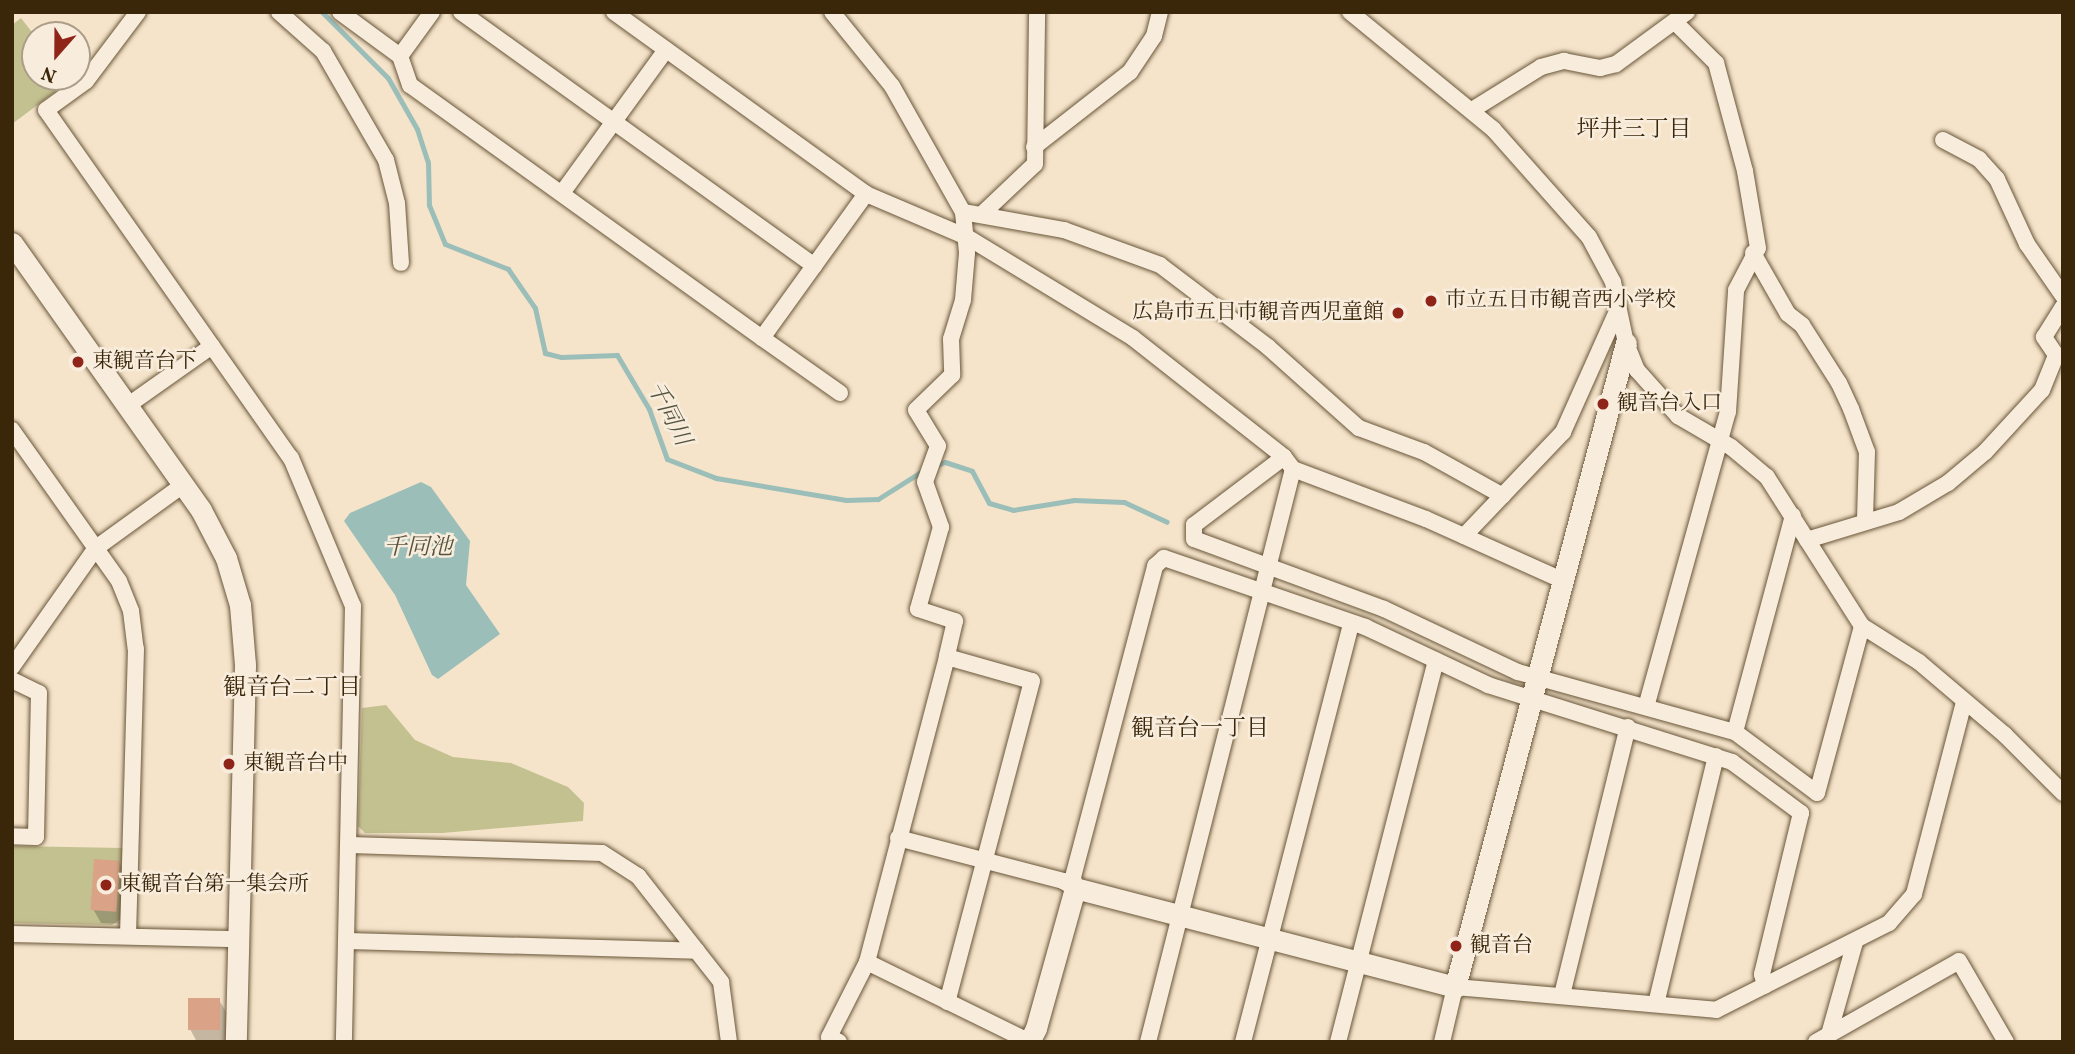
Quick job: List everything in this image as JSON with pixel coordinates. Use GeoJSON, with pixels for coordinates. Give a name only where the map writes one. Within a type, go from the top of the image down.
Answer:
{"type":"FeatureCollection","features":[{"type":"Feature","properties":{"kind":"street"},"geometry":{"type":"LineString","coordinates":[[116,12],[136,15],[86,81],[46,110],[291,458],[353,606],[344,1042]]}},
{"type":"Feature","properties":{"kind":"street"},"geometry":{"type":"LineString","coordinates":[[279,12],[323,51],[386,160],[397,204],[401,263]]}},
{"type":"Feature","properties":{"kind":"street"},"geometry":{"type":"LineString","coordinates":[[340,12],[400,56],[410,85],[840,393]]}},
{"type":"Feature","properties":{"kind":"street"},"geometry":{"type":"LineString","coordinates":[[400,56],[432,12]]}},
{"type":"Feature","properties":{"kind":"street"},"geometry":{"type":"LineString","coordinates":[[461,12],[814,266]]}},
{"type":"Feature","properties":{"kind":"street"},"geometry":{"type":"LineString","coordinates":[[614,12],[866,194],[967,237],[1133,338],[1289,463],[1564,581]]}},
{"type":"Feature","properties":{"kind":"street"},"geometry":{"type":"LineString","coordinates":[[832,12],[892,86],[963,212],[967,237],[962,300],[951,339],[951,375],[916,410],[939,446],[925,482],[941,527],[918,609],[955,621],[867,962],[829,1037],[839,1042]]}},
{"type":"Feature","properties":{"kind":"street"},"geometry":{"type":"LineString","coordinates":[[981,215],[1035,164],[1037,12]]}},
{"type":"Feature","properties":{"kind":"street"},"geometry":{"type":"LineString","coordinates":[[1034,147],[1130,72],[1150,45],[1160,12]]}},
{"type":"Feature","properties":{"kind":"street"},"geometry":{"type":"LineString","coordinates":[[1350,12],[1472,110],[1589,237],[1601,255],[1619,307],[1626,343],[1637,370],[1671,409],[1767,477],[1862,626],[1919,662],[2005,735],[2063,793]]}},
{"type":"Feature","properties":{"kind":"street"},"geometry":{"type":"LineString","coordinates":[[1472,110],[1541,66],[1564,61],[1600,68],[1616,64],[1682,18],[1716,63],[1745,171],[1758,248],[1753,253],[1736,290],[1729,398],[1646,707]]}},
{"type":"Feature","properties":{"kind":"street"},"geometry":{"type":"LineString","coordinates":[[562,193],[666,50]]}},
{"type":"Feature","properties":{"kind":"street"},"geometry":{"type":"LineString","coordinates":[[1943,140],[1979,159],[1997,179],[2027,244],[2063,296]]}},
{"type":"Feature","properties":{"kind":"street"},"geometry":{"type":"LineString","coordinates":[[762,338],[866,194]]}},
{"type":"Feature","properties":{"kind":"street"},"geometry":{"type":"LineString","coordinates":[[963,212],[1088,237],[1160,265],[1268,347],[1359,428],[1424,452],[1503,496]]}},
{"type":"Feature","properties":{"kind":"street"},"geometry":{"type":"LineString","coordinates":[[12,243],[183,485],[226,558],[240,605],[246,665],[236,1042]]}},
{"type":"Feature","properties":{"kind":"street"},"geometry":{"type":"LineString","coordinates":[[1753,253],[1788,314],[1801,325],[1819,351],[1851,409],[1867,452],[1865,520]]}},
{"type":"Feature","properties":{"kind":"street"},"geometry":{"type":"LineString","coordinates":[[1464,536],[1548,451],[1573,415],[1619,307]]}},
{"type":"Feature","properties":{"kind":"street"},"geometry":{"type":"LineString","coordinates":[[1807,540],[1865,520],[1899,512],[1948,484],[2010,427],[2042,390],[2056,355],[2043,337],[2063,307]]}},
{"type":"Feature","properties":{"kind":"street"},"geometry":{"type":"LineString","coordinates":[[1442,1042],[1626,343]]}},
{"type":"Feature","properties":{"kind":"street"},"geometry":{"type":"LineString","coordinates":[[127,406],[212,346]]}},
{"type":"Feature","properties":{"kind":"street"},"geometry":{"type":"LineString","coordinates":[[12,430],[119,581],[135,630],[128,935]]}},
{"type":"Feature","properties":{"kind":"street"},"geometry":{"type":"LineString","coordinates":[[1148,1042],[1177,914],[1269,566],[1289,463]]}},
{"type":"Feature","properties":{"kind":"street"},"geometry":{"type":"LineString","coordinates":[[1289,463],[1194,526],[1194,539],[1384,608],[1486,659],[1538,677],[1735,732],[1817,793],[1862,626]]}},
{"type":"Feature","properties":{"kind":"street"},"geometry":{"type":"LineString","coordinates":[[12,667],[96,548],[183,485]]}},
{"type":"Feature","properties":{"kind":"street"},"geometry":{"type":"LineString","coordinates":[[1735,732],[1793,516]]}},
{"type":"Feature","properties":{"kind":"street"},"geometry":{"type":"LineString","coordinates":[[867,962],[1029,1042],[1037,1028],[1074,888],[1073,877],[1155,566],[1164,558],[1351,622],[1533,699],[1732,762],[1801,813],[1762,974],[1765,986]]}},
{"type":"Feature","properties":{"kind":"street"},"geometry":{"type":"LineString","coordinates":[[1242,1042],[1351,622]]}},
{"type":"Feature","properties":{"kind":"street"},"geometry":{"type":"LineString","coordinates":[[947,657],[1032,681],[947,1002]]}},
{"type":"Feature","properties":{"kind":"street"},"geometry":{"type":"LineString","coordinates":[[1338,1042],[1436,660]]}},
{"type":"Feature","properties":{"kind":"street"},"geometry":{"type":"LineString","coordinates":[[12,680],[39,693],[36,837],[12,836]]}},
{"type":"Feature","properties":{"kind":"street"},"geometry":{"type":"LineString","coordinates":[[898,838],[984,860],[1074,888],[1455,987],[1716,1010],[1889,923],[1914,894],[1964,702]]}},
{"type":"Feature","properties":{"kind":"street"},"geometry":{"type":"LineString","coordinates":[[1562,995],[1628,727]]}},
{"type":"Feature","properties":{"kind":"street"},"geometry":{"type":"LineString","coordinates":[[1656,1004],[1716,756]]}},
{"type":"Feature","properties":{"kind":"street"},"geometry":{"type":"LineString","coordinates":[[349,845],[602,853],[638,876],[721,982],[729,1042]]}},
{"type":"Feature","properties":{"kind":"street"},"geometry":{"type":"LineString","coordinates":[[12,934],[239,939]]}},
{"type":"Feature","properties":{"kind":"street"},"geometry":{"type":"LineString","coordinates":[[348,941],[697,951]]}},
{"type":"Feature","properties":{"kind":"street"},"geometry":{"type":"LineString","coordinates":[[1830,1031],[1855,942]]}},
{"type":"Feature","properties":{"kind":"street"},"geometry":{"type":"LineString","coordinates":[[1816,1042],[1830,1031],[1959,961],[2004,1041]]}},
{"type":"Feature","properties":{"kind":"shaded area"},"geometry":{"type":"Polygon","coordinates":[[[21,18],[23,21],[21,21],[21,91],[56,91],[12,124],[12,25],[21,18]]]}},
{"type":"Feature","properties":{"kind":"shaded area"},"geometry":{"type":"Polygon","coordinates":[[[386,705],[415,740],[453,757],[511,763],[568,787],[584,803],[583,821],[442,833],[365,833],[358,826],[362,708],[386,705]]]}},
{"type":"Feature","properties":{"kind":"shaded area"},"geometry":{"type":"Polygon","coordinates":[[[12,846],[123,848],[122,918],[112,925],[12,923],[12,846]]]}},
{"type":"Feature","properties":{"kind":"water","name":"千同池"},"geometry":{"type":"Polygon","coordinates":[[[421,482],[431,487],[470,541],[466,585],[500,634],[438,679],[432,675],[395,595],[344,521],[350,513],[421,482]]]}},
{"type":"Feature","properties":{"kind":"building","name":"東観音台第一集会所"},"geometry":{"type":"Polygon","coordinates":[[[94,859],[120,861],[116,912],[90,910],[94,859]]]}},
{"type":"Feature","properties":{"kind":"building"},"geometry":{"type":"Polygon","coordinates":[[[188,998],[220,998],[220,1030],[188,1030],[188,998]]]}},
{"type":"Feature","properties":{"kind":"waterway","name":"千同川"},"geometry":{"type":"LineString","coordinates":[[322,12],[388,78],[417,129],[428,162],[429,205],[445,244],[508,269],[535,308],[545,353],[561,357],[617,355],[649,409],[667,459],[716,478],[846,500],[878,499],[924,470]]}},
{"type":"Feature","properties":{"kind":"waterway","name":"千同川"},"geometry":{"type":"LineString","coordinates":[[936,465],[945,462],[972,471],[989,503],[1013,510],[1074,500],[1124,502],[1167,522]]}},
{"type":"Feature","properties":{"kind":"place","name":"市立五日市観音西小学校"},"geometry":{"type":"Point","coordinates":[1431,301]}},
{"type":"Feature","properties":{"kind":"place","name":"広島市五日市観音西児童館"},"geometry":{"type":"Point","coordinates":[1398,313]}},
{"type":"Feature","properties":{"kind":"place","name":"東観音台下"},"geometry":{"type":"Point","coordinates":[78,362]}},
{"type":"Feature","properties":{"kind":"place","name":"観音台入口"},"geometry":{"type":"Point","coordinates":[1603,404]}},
{"type":"Feature","properties":{"kind":"place","name":"東観音台中"},"geometry":{"type":"Point","coordinates":[229,764]}},
{"type":"Feature","properties":{"kind":"place","name":"東観音台第一集会所"},"geometry":{"type":"Point","coordinates":[106,885]}},
{"type":"Feature","properties":{"kind":"place","name":"観音台"},"geometry":{"type":"Point","coordinates":[1456,946]}},
{"type":"Feature","properties":{"kind":"district","name":"坪井三丁目"},"geometry":{"type":"Point","coordinates":[1634,130]}},
{"type":"Feature","properties":{"kind":"district","name":"観音台二丁目"},"geometry":{"type":"Point","coordinates":[292,688]}},
{"type":"Feature","properties":{"kind":"district","name":"観音台一丁目"},"geometry":{"type":"Point","coordinates":[1200,729]}}]}
